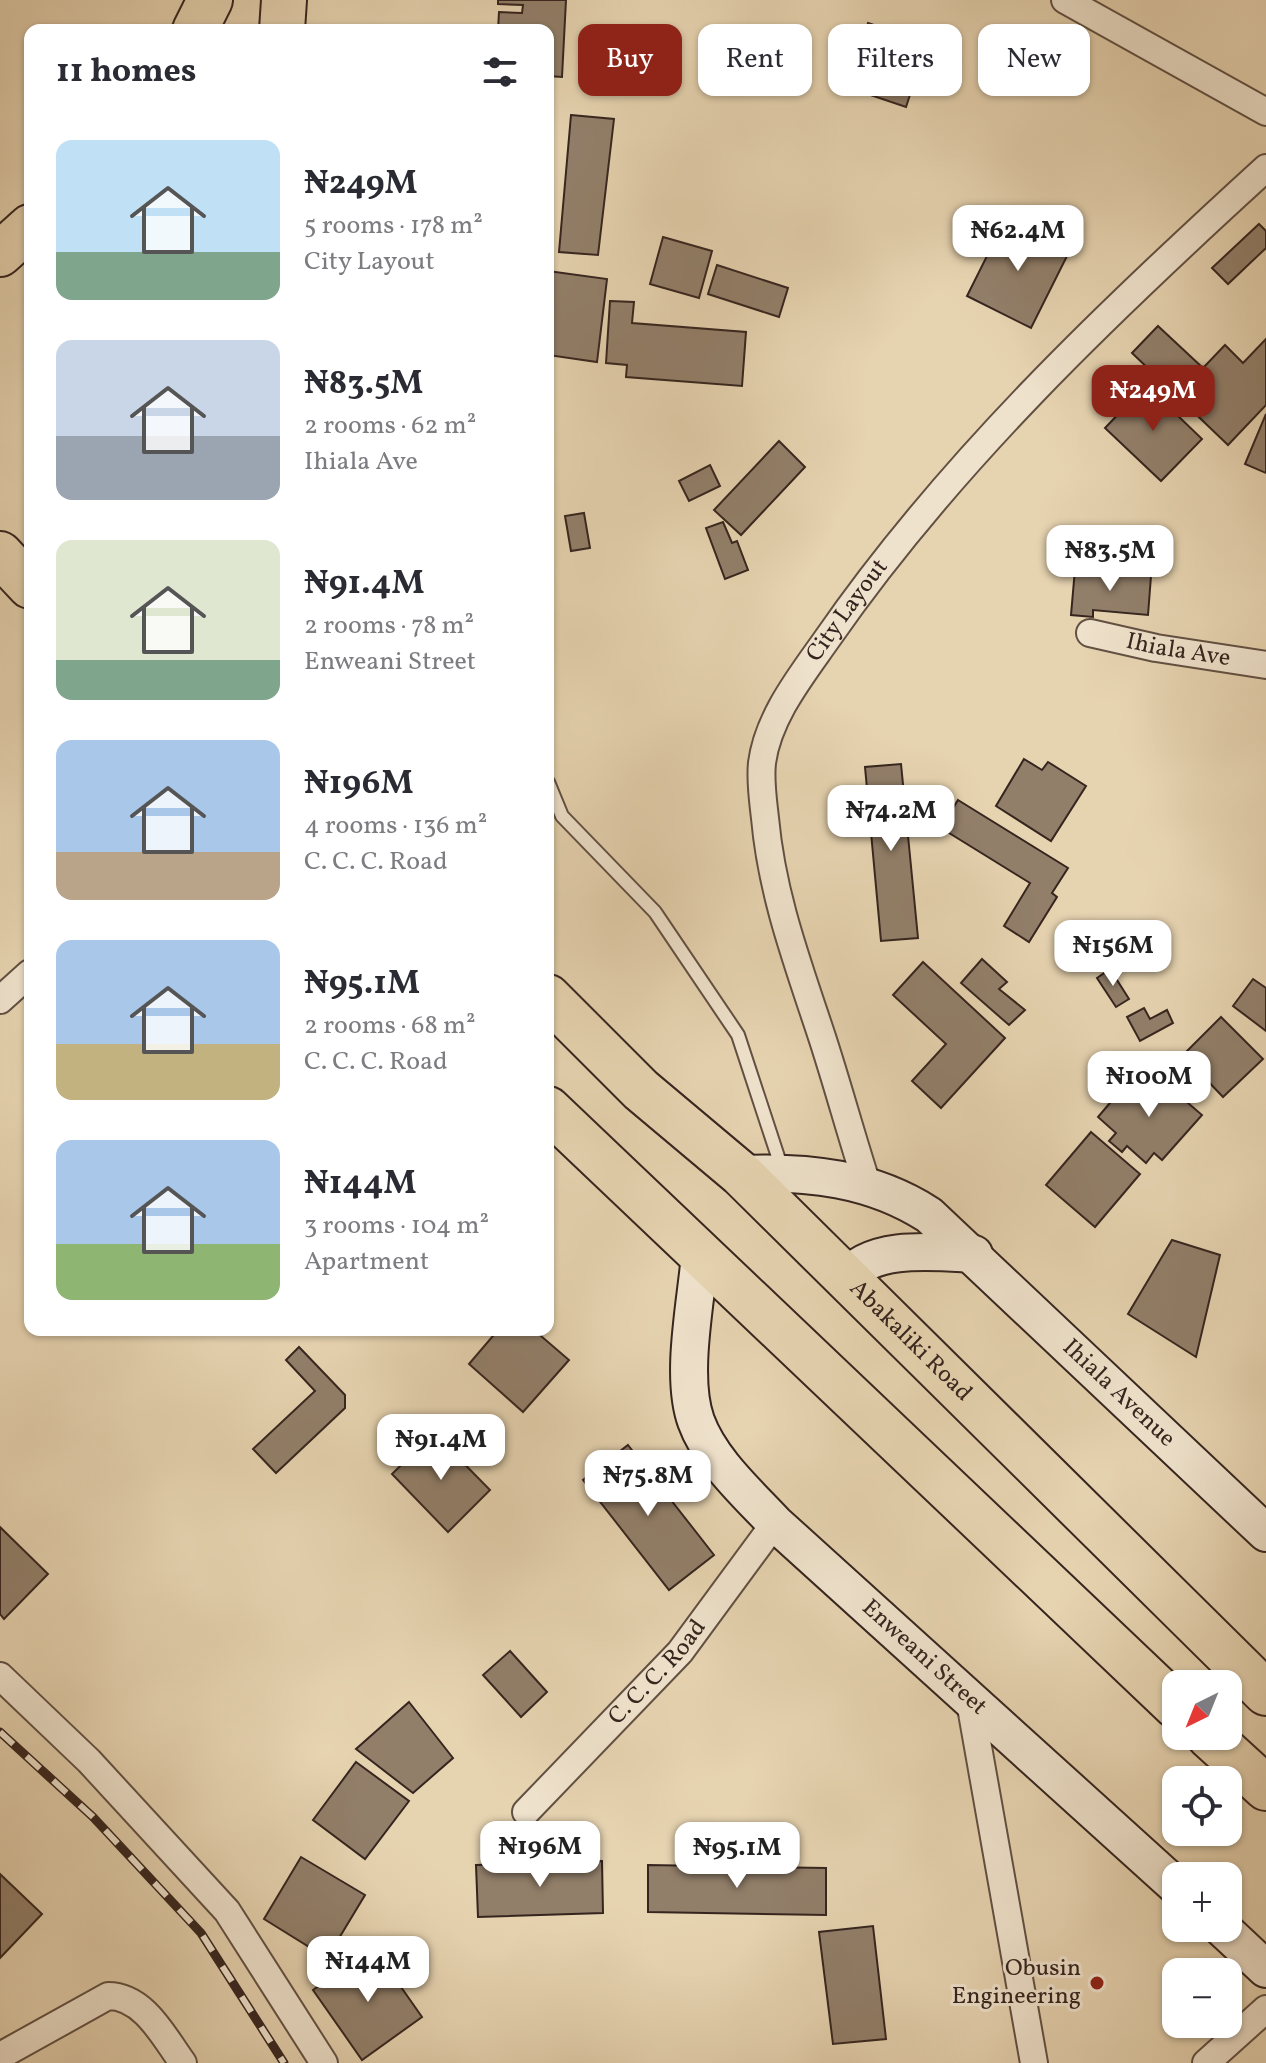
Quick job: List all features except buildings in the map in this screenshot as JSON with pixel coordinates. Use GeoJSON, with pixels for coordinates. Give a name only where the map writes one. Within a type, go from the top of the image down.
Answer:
{"type":"FeatureCollection","features":[{"type":"Feature","properties":{"kind":"highway"},"geometry":{"type":"LineString","coordinates":[[198,24],[210,0]]}},
{"type":"Feature","properties":{"kind":"highway"},"geometry":{"type":"LineString","coordinates":[[282,24],[284,0]]}},
{"type":"Feature","properties":{"kind":"highway"},"geometry":{"type":"LineString","coordinates":[[0,254],[24,232]]}},
{"type":"Feature","properties":{"kind":"highway"},"geometry":{"type":"LineString","coordinates":[[0,554],[24,580]]}},
{"type":"Feature","properties":{"kind":"highway","name":"Abakaliki Road"},"geometry":{"type":"LineString","coordinates":[[554,1003],[641,1090],[762,1173],[846,1279],[1266,1693]]}},
{"type":"Feature","properties":{"kind":"highway"},"geometry":{"type":"LineString","coordinates":[[554,1115],[1162,1693]]}},
{"type":"Feature","properties":{"kind":"highway"},"geometry":{"type":"LineString","coordinates":[[1224,1750],[1266,1788]]}},
{"type":"Feature","properties":{"kind":"main road","name":"Ihiala Avenue"},"geometry":{"type":"LineString","coordinates":[[762,1173],[867,1184],[929,1215],[974,1254],[1266,1533]]}},
{"type":"Feature","properties":{"kind":"main road"},"geometry":{"type":"LineString","coordinates":[[846,1279],[856,1265],[876,1259],[931,1252],[974,1254]]}},
{"type":"Feature","properties":{"kind":"main road","name":"Enweani Street"},"geometry":{"type":"LineString","coordinates":[[700,1255],[690,1372],[696,1422],[735,1480],[775,1523],[969,1696]]}},
{"type":"Feature","properties":{"kind":"main road"},"geometry":{"type":"LineString","coordinates":[[695,1321],[751,1303]]}},
{"type":"Feature","properties":{"kind":"main road"},"geometry":{"type":"LineString","coordinates":[[969,1696],[1162,1873]]}},
{"type":"Feature","properties":{"kind":"main road"},"geometry":{"type":"LineString","coordinates":[[1237,1942],[1266,1969]]}},
{"type":"Feature","properties":{"kind":"street"},"geometry":{"type":"LineString","coordinates":[[1065,0],[1266,112]]}},
{"type":"Feature","properties":{"kind":"street","name":"City Layout"},"geometry":{"type":"LineString","coordinates":[[867,1184],[837,1082],[790,946],[769,867],[762,764],[771,728],[802,674],[874,573],[960,471],[1020,405],[1266,168]]}},
{"type":"Feature","properties":{"kind":"street","name":"Ihiala Ave"},"geometry":{"type":"LineString","coordinates":[[1090,633],[1156,648],[1266,665]]}},
{"type":"Feature","properties":{"kind":"street"},"geometry":{"type":"LineString","coordinates":[[0,1000],[24,978]]}},
{"type":"Feature","properties":{"kind":"street","name":"C. C. C. Road"},"geometry":{"type":"LineString","coordinates":[[526,1812],[680,1652],[775,1523]]}},
{"type":"Feature","properties":{"kind":"street"},"geometry":{"type":"LineString","coordinates":[[0,1676],[89,1761],[227,1911],[324,2063]]}},
{"type":"Feature","properties":{"kind":"street","name":"Enweani Street"},"geometry":{"type":"LineString","coordinates":[[969,1696],[1034,2063]]}},
{"type":"Feature","properties":{"kind":"street"},"geometry":{"type":"LineString","coordinates":[[0,2056],[108,1996],[117,1996],[139,2007],[183,2063]]}},
{"type":"Feature","properties":{"kind":"street"},"geometry":{"type":"LineString","coordinates":[[1206,2063],[1266,2009]]}},
{"type":"Feature","properties":{"kind":"lane"},"geometry":{"type":"LineString","coordinates":[[554,797],[562,816],[655,912],[738,1035],[762,1173]]}},
{"type":"Feature","properties":{"kind":"railway"},"geometry":{"type":"LineString","coordinates":[[0,1732],[93,1817],[201,1933],[284,2063]]}},
{"type":"Feature","properties":{"kind":"place","name":"Obusin Engineering"},"geometry":{"type":"Point","coordinates":[1097,1983]}}]}
